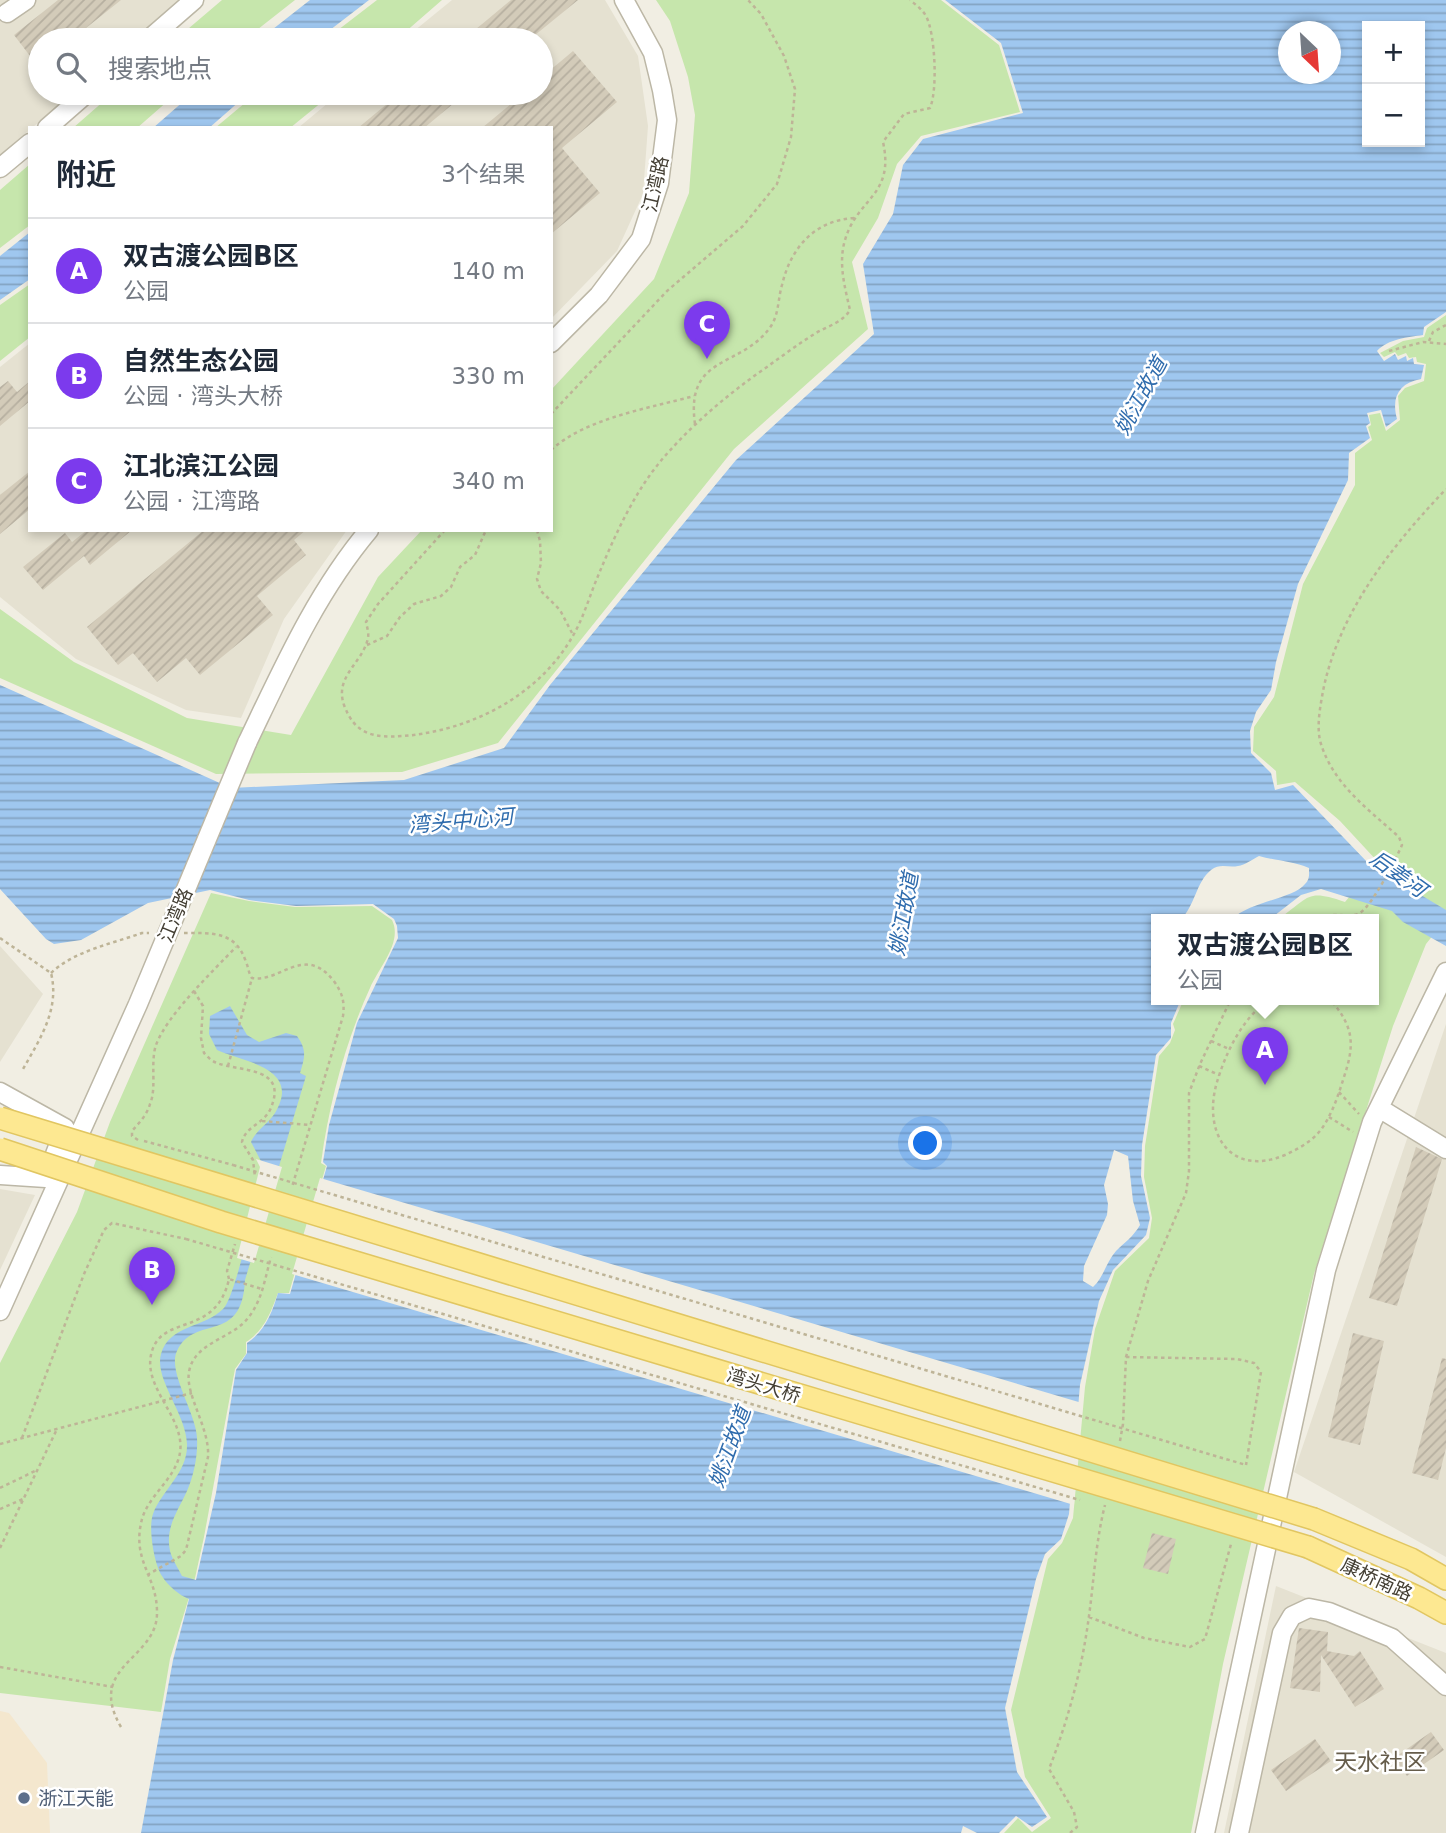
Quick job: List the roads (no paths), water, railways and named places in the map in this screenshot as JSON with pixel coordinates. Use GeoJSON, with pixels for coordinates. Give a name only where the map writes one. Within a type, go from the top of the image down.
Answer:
{"type":"FeatureCollection","features":[{"type":"Feature","properties":{"kind":"main road","name":"湾头大桥"},"geometry":{"type":"LineString","coordinates":[[0,1118],[243,1188],[1314,1519]]}},
{"type":"Feature","properties":{"kind":"main road","name":"湾头大桥"},"geometry":{"type":"LineString","coordinates":[[0,1149],[230,1229],[1308,1547]]}},
{"type":"Feature","properties":{"kind":"main road","name":"康桥南路"},"geometry":{"type":"LineString","coordinates":[[1314,1519],[1411,1559],[1446,1579]]}},
{"type":"Feature","properties":{"kind":"main road","name":"康桥南路"},"geometry":{"type":"LineString","coordinates":[[1308,1547],[1446,1612]]}},
{"type":"Feature","properties":{"kind":"street"},"geometry":{"type":"LineString","coordinates":[[7,13],[26,0]]}},
{"type":"Feature","properties":{"kind":"street","name":"江湾路"},"geometry":{"type":"LineString","coordinates":[[553,341],[599,295],[641,239],[659,183],[667,120],[662,90],[653,53],[624,0]]}},
{"type":"Feature","properties":{"kind":"street"},"geometry":{"type":"LineString","coordinates":[[161,28],[190,1]]}},
{"type":"Feature","properties":{"kind":"street"},"geometry":{"type":"LineString","coordinates":[[49,126],[73,105]]}},
{"type":"Feature","properties":{"kind":"street"},"geometry":{"type":"LineString","coordinates":[[0,168],[28,144]]}},
{"type":"Feature","properties":{"kind":"street","name":"江湾路"},"geometry":{"type":"LineString","coordinates":[[0,1311],[133,1016],[247,743],[319,598],[367,532]]}},
{"type":"Feature","properties":{"kind":"street"},"geometry":{"type":"LineString","coordinates":[[1205,1833],[1326,1270],[1368,1134],[1446,972]]}},
{"type":"Feature","properties":{"kind":"street"},"geometry":{"type":"LineString","coordinates":[[0,1092],[65,1128],[46,1178],[0,1175]]}},
{"type":"Feature","properties":{"kind":"street"},"geometry":{"type":"LineString","coordinates":[[1379,1108],[1446,1149]]}},
{"type":"Feature","properties":{"kind":"street"},"geometry":{"type":"LineString","coordinates":[[1239,1833],[1282,1633],[1292,1616],[1309,1608],[1329,1612],[1392,1638],[1446,1686]]}},
{"type":"Feature","properties":{"kind":"water"},"geometry":{"type":"Polygon","coordinates":[[[310,0],[369,0],[333,28],[274,28],[310,0]]]}},
{"type":"Feature","properties":{"kind":"water"},"geometry":{"type":"Polygon","coordinates":[[[945,0],[1446,0],[1446,312],[1424,327],[1423,335],[1392,341],[1377,351],[1384,361],[1395,354],[1398,360],[1406,356],[1407,361],[1413,358],[1414,364],[1424,365],[1421,379],[1407,384],[1399,392],[1395,404],[1397,419],[1386,427],[1381,410],[1367,413],[1370,423],[1366,426],[1370,438],[1349,453],[1348,480],[1298,584],[1271,690],[1256,712],[1250,731],[1251,753],[1271,773],[1275,790],[1293,785],[1369,864],[1446,910],[1446,946],[1403,922],[1392,911],[1321,889],[1301,895],[1276,914],[1239,914],[1291,893],[1308,880],[1309,868],[1259,856],[1241,865],[1221,866],[1211,870],[1202,881],[1186,914],[1151,914],[1151,1005],[1178,1005],[1171,1023],[1171,1038],[1156,1055],[1142,1145],[1141,1176],[1150,1218],[1146,1235],[1113,1270],[1099,1301],[1080,1385],[1069,1514],[1061,1539],[1045,1554],[1036,1579],[1005,1708],[1017,1772],[1047,1817],[1032,1827],[1016,1816],[999,1833],[977,1833],[963,1826],[961,1833],[141,1833],[173,1660],[189,1599],[167,1583],[154,1555],[153,1514],[179,1473],[187,1444],[182,1420],[162,1374],[161,1354],[171,1337],[215,1315],[223,1309],[228,1300],[240,1265],[264,1167],[251,1142],[275,1113],[281,1098],[281,1086],[276,1076],[254,1063],[217,1050],[209,1034],[210,1016],[230,1006],[247,1035],[259,1042],[286,1033],[297,1036],[304,1054],[300,1073],[306,1076],[236,1314],[227,1321],[195,1333],[185,1340],[175,1359],[179,1381],[195,1428],[197,1445],[192,1478],[173,1520],[169,1542],[171,1554],[182,1576],[196,1580],[216,1493],[236,1370],[247,1353],[247,1343],[259,1333],[267,1321],[278,1293],[290,1294],[327,1166],[323,1162],[329,1125],[357,1023],[398,938],[397,926],[394,919],[373,904],[296,906],[249,900],[210,890],[148,903],[81,940],[54,944],[46,939],[0,889],[0,685],[231,788],[404,780],[504,748],[550,685],[736,460],[874,334],[863,264],[893,214],[903,165],[923,139],[1023,113],[1001,43],[945,0]],[[1114,1150],[1104,1185],[1107,1215],[1084,1266],[1083,1281],[1093,1287],[1116,1251],[1140,1225],[1133,1201],[1128,1156],[1114,1150]]]}},
{"type":"Feature","properties":{"kind":"water"},"geometry":{"type":"Polygon","coordinates":[[[179,105],[235,105],[211,126],[155,126],[179,105]]]}},
{"type":"Feature","properties":{"kind":"water"},"geometry":{"type":"Polygon","coordinates":[[[28,234],[28,280],[0,300],[0,256],[28,234]]]}},
{"type":"Feature","properties":{"kind":"place","name":"江北滨江公园"},"geometry":{"type":"Point","coordinates":[707,359]}},
{"type":"Feature","properties":{"kind":"place","name":"双古渡公园B区"},"geometry":{"type":"Point","coordinates":[1265,1085]}},
{"type":"Feature","properties":{"kind":"place","name":"自然生态公园"},"geometry":{"type":"Point","coordinates":[152,1305]}},
{"type":"Feature","properties":{"kind":"place","name":"浙江天能"},"geometry":{"type":"Point","coordinates":[24,1798]}},
{"type":"Feature","properties":{"kind":"district","name":"天水社区"},"geometry":{"type":"Point","coordinates":[1380,1762]}},
{"type":"Feature","properties":{"kind":"water label","name":"姚江故道"},"geometry":{"type":"Point","coordinates":[1141,396]}},
{"type":"Feature","properties":{"kind":"water label","name":"湾头中心河"},"geometry":{"type":"Point","coordinates":[461,821]}},
{"type":"Feature","properties":{"kind":"water label","name":"后姜河"},"geometry":{"type":"Point","coordinates":[1398,874]}},
{"type":"Feature","properties":{"kind":"water label","name":"姚江故道"},"geometry":{"type":"Point","coordinates":[904,914]}},
{"type":"Feature","properties":{"kind":"water label","name":"姚江故道"},"geometry":{"type":"Point","coordinates":[730,1447]}}]}
